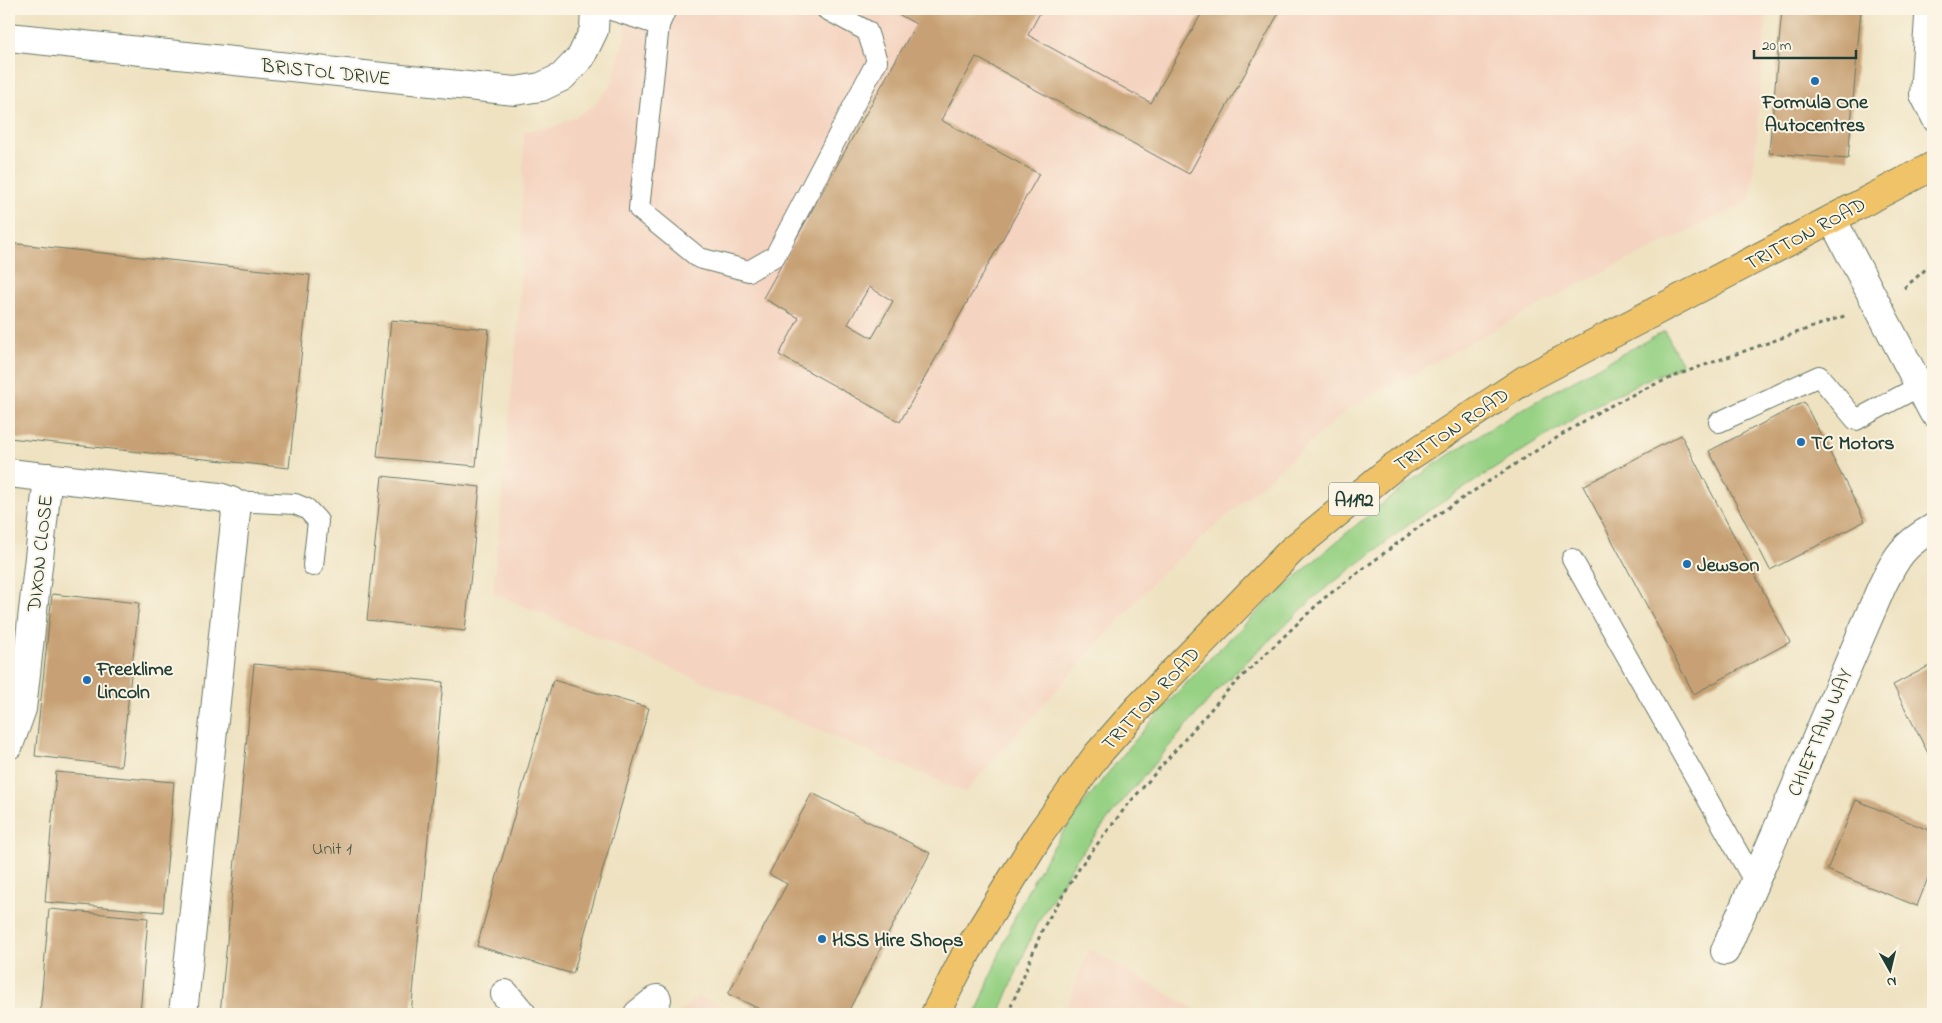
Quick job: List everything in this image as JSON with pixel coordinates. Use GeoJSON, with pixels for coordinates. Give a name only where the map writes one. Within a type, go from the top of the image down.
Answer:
{"type":"FeatureCollection","features":[{"type":"Feature","properties":{"kind":"main road","name":"TRITTON ROAD"},"geometry":{"type":"LineString","coordinates":[[935,1014],[968,952],[1040,834],[1097,755],[1139,707],[1292,550],[1392,468],[1526,379],[1933,166]]}},
{"type":"Feature","properties":{"kind":"street","name":"BRISTOL DRIVE"},"geometry":{"type":"LineString","coordinates":[[9,37],[515,91],[541,87],[562,77],[581,58],[594,30],[595,9]]}},
{"type":"Feature","properties":{"kind":"street"},"geometry":{"type":"LineString","coordinates":[[1832,219],[1927,383],[1933,412]]}},
{"type":"Feature","properties":{"kind":"street"},"geometry":{"type":"LineString","coordinates":[[9,473],[219,497],[231,501],[236,512],[183,1014]]}},
{"type":"Feature","properties":{"kind":"street","name":"DIXON CLOSE"},"geometry":{"type":"LineString","coordinates":[[9,745],[22,708],[48,477]]}},
{"type":"Feature","properties":{"kind":"street","name":"CHIEFTAIN WAY"},"geometry":{"type":"LineString","coordinates":[[1725,951],[1882,586],[1897,556],[1921,535],[1933,528]]}},
{"type":"Feature","properties":{"kind":"street"},"geometry":{"type":"LineString","coordinates":[[505,994],[522,1014]]}},
{"type":"Feature","properties":{"kind":"lane"},"geometry":{"type":"LineString","coordinates":[[608,9],[663,17],[639,209],[700,258],[749,271],[775,256],[877,61],[867,31],[826,9]]}},
{"type":"Feature","properties":{"kind":"lane"},"geometry":{"type":"LineString","coordinates":[[1925,17],[1920,95],[1933,121]]}},
{"type":"Feature","properties":{"kind":"lane"},"geometry":{"type":"LineString","coordinates":[[1719,422],[1819,376],[1856,420],[1927,383]]}},
{"type":"Feature","properties":{"kind":"lane"},"geometry":{"type":"LineString","coordinates":[[231,501],[294,504],[307,509],[318,521],[313,566]]}},
{"type":"Feature","properties":{"kind":"lane"},"geometry":{"type":"LineString","coordinates":[[1572,558],[1754,881]]}},
{"type":"Feature","properties":{"kind":"path"},"geometry":{"type":"LineString","coordinates":[[1902,289],[1933,263]]}},
{"type":"Feature","properties":{"kind":"path"},"geometry":{"type":"LineString","coordinates":[[1008,1014],[1043,928],[1082,864],[1125,808],[1225,693],[1323,599],[1423,524],[1600,411],[1644,389],[1685,372],[1848,315]]}},
{"type":"Feature","properties":{"kind":"shaded area"},"geometry":{"type":"Polygon","coordinates":[[[627,9],[1767,9],[1751,201],[1588,279],[1348,409],[1159,576],[965,792],[493,593],[520,305],[524,131],[553,127],[578,116],[593,105],[611,86],[625,35],[627,9]]]}},
{"type":"Feature","properties":{"kind":"shaded area"},"geometry":{"type":"Polygon","coordinates":[[[1089,949],[1203,1014],[1064,1014],[1089,949]]]}},
{"type":"Feature","properties":{"kind":"shaded area"},"geometry":{"type":"Polygon","coordinates":[[[698,996],[739,1014],[677,1014],[698,996]]]}},
{"type":"Feature","properties":{"kind":"green space"},"geometry":{"type":"Polygon","coordinates":[[[1665,331],[1682,365],[1641,382],[1596,405],[1419,517],[1318,594],[1219,688],[1120,804],[1076,860],[1036,925],[999,1014],[976,1014],[1018,910],[1035,877],[1062,834],[1132,744],[1192,677],[1235,634],[1344,535],[1437,463],[1536,401],[1665,331]]]}},
{"type":"Feature","properties":{"kind":"building"},"geometry":{"type":"Polygon","coordinates":[[[889,9],[1042,9],[1028,35],[1151,103],[1204,9],[1281,9],[1189,174],[976,57],[941,120],[1039,174],[900,422],[779,355],[799,318],[763,298],[916,24],[889,9]],[[869,287],[848,324],[872,338],[893,301],[869,287]]]}},
{"type":"Feature","properties":{"kind":"building","name":"Formula One Autocentres"},"geometry":{"type":"Polygon","coordinates":[[[1782,9],[1861,9],[1848,159],[1769,153],[1782,9]]]}},
{"type":"Feature","properties":{"kind":"building"},"geometry":{"type":"Polygon","coordinates":[[[9,243],[310,275],[289,468],[9,438],[9,243]]]}},
{"type":"Feature","properties":{"kind":"building"},"geometry":{"type":"Polygon","coordinates":[[[391,320],[489,329],[476,466],[377,457],[391,320]]]}},
{"type":"Feature","properties":{"kind":"building"},"geometry":{"type":"Polygon","coordinates":[[[1804,402],[1865,521],[1770,570],[1709,451],[1804,402]]]}},
{"type":"Feature","properties":{"kind":"building","name":"Jewson"},"geometry":{"type":"Polygon","coordinates":[[[1681,435],[1790,642],[1694,694],[1583,486],[1681,435]]]}},
{"type":"Feature","properties":{"kind":"building"},"geometry":{"type":"Polygon","coordinates":[[[382,476],[480,487],[465,631],[367,620],[382,476]]]}},
{"type":"Feature","properties":{"kind":"building","name":"Freeklime Lincoln"},"geometry":{"type":"Polygon","coordinates":[[[52,594],[139,603],[121,766],[35,756],[52,594]]]}},
{"type":"Feature","properties":{"kind":"building"},"geometry":{"type":"Polygon","coordinates":[[[254,664],[443,682],[411,1014],[220,1014],[254,664]]]}},
{"type":"Feature","properties":{"kind":"building"},"geometry":{"type":"Polygon","coordinates":[[[1933,664],[1933,763],[1893,685],[1933,664]]]}},
{"type":"Feature","properties":{"kind":"building"},"geometry":{"type":"Polygon","coordinates":[[[553,680],[649,708],[573,974],[477,946],[553,680]]]}},
{"type":"Feature","properties":{"kind":"building"},"geometry":{"type":"Polygon","coordinates":[[[56,772],[174,782],[163,912],[45,902],[56,772]]]}},
{"type":"Feature","properties":{"kind":"building","name":"HSS Hire Shops"},"geometry":{"type":"Polygon","coordinates":[[[812,793],[930,853],[847,1014],[770,1014],[728,994],[787,884],[769,874],[812,793]]]}},
{"type":"Feature","properties":{"kind":"building"},"geometry":{"type":"Polygon","coordinates":[[[1856,800],[1933,832],[1933,865],[1917,906],[1827,870],[1856,800]]]}},
{"type":"Feature","properties":{"kind":"building"},"geometry":{"type":"Polygon","coordinates":[[[49,909],[148,918],[140,1014],[40,1014],[49,909]]]}},
{"type":"Feature","properties":{"kind":"place","name":"Formula One Autocentres"},"geometry":{"type":"Point","coordinates":[1815,81]}},
{"type":"Feature","properties":{"kind":"place","name":"TC Motors"},"geometry":{"type":"Point","coordinates":[1801,442]}},
{"type":"Feature","properties":{"kind":"place","name":"Jewson"},"geometry":{"type":"Point","coordinates":[1687,564]}},
{"type":"Feature","properties":{"kind":"place","name":"Freeklime Lincoln"},"geometry":{"type":"Point","coordinates":[87,680]}},
{"type":"Feature","properties":{"kind":"place","name":"HSS Hire Shops"},"geometry":{"type":"Point","coordinates":[822,939]}}]}
